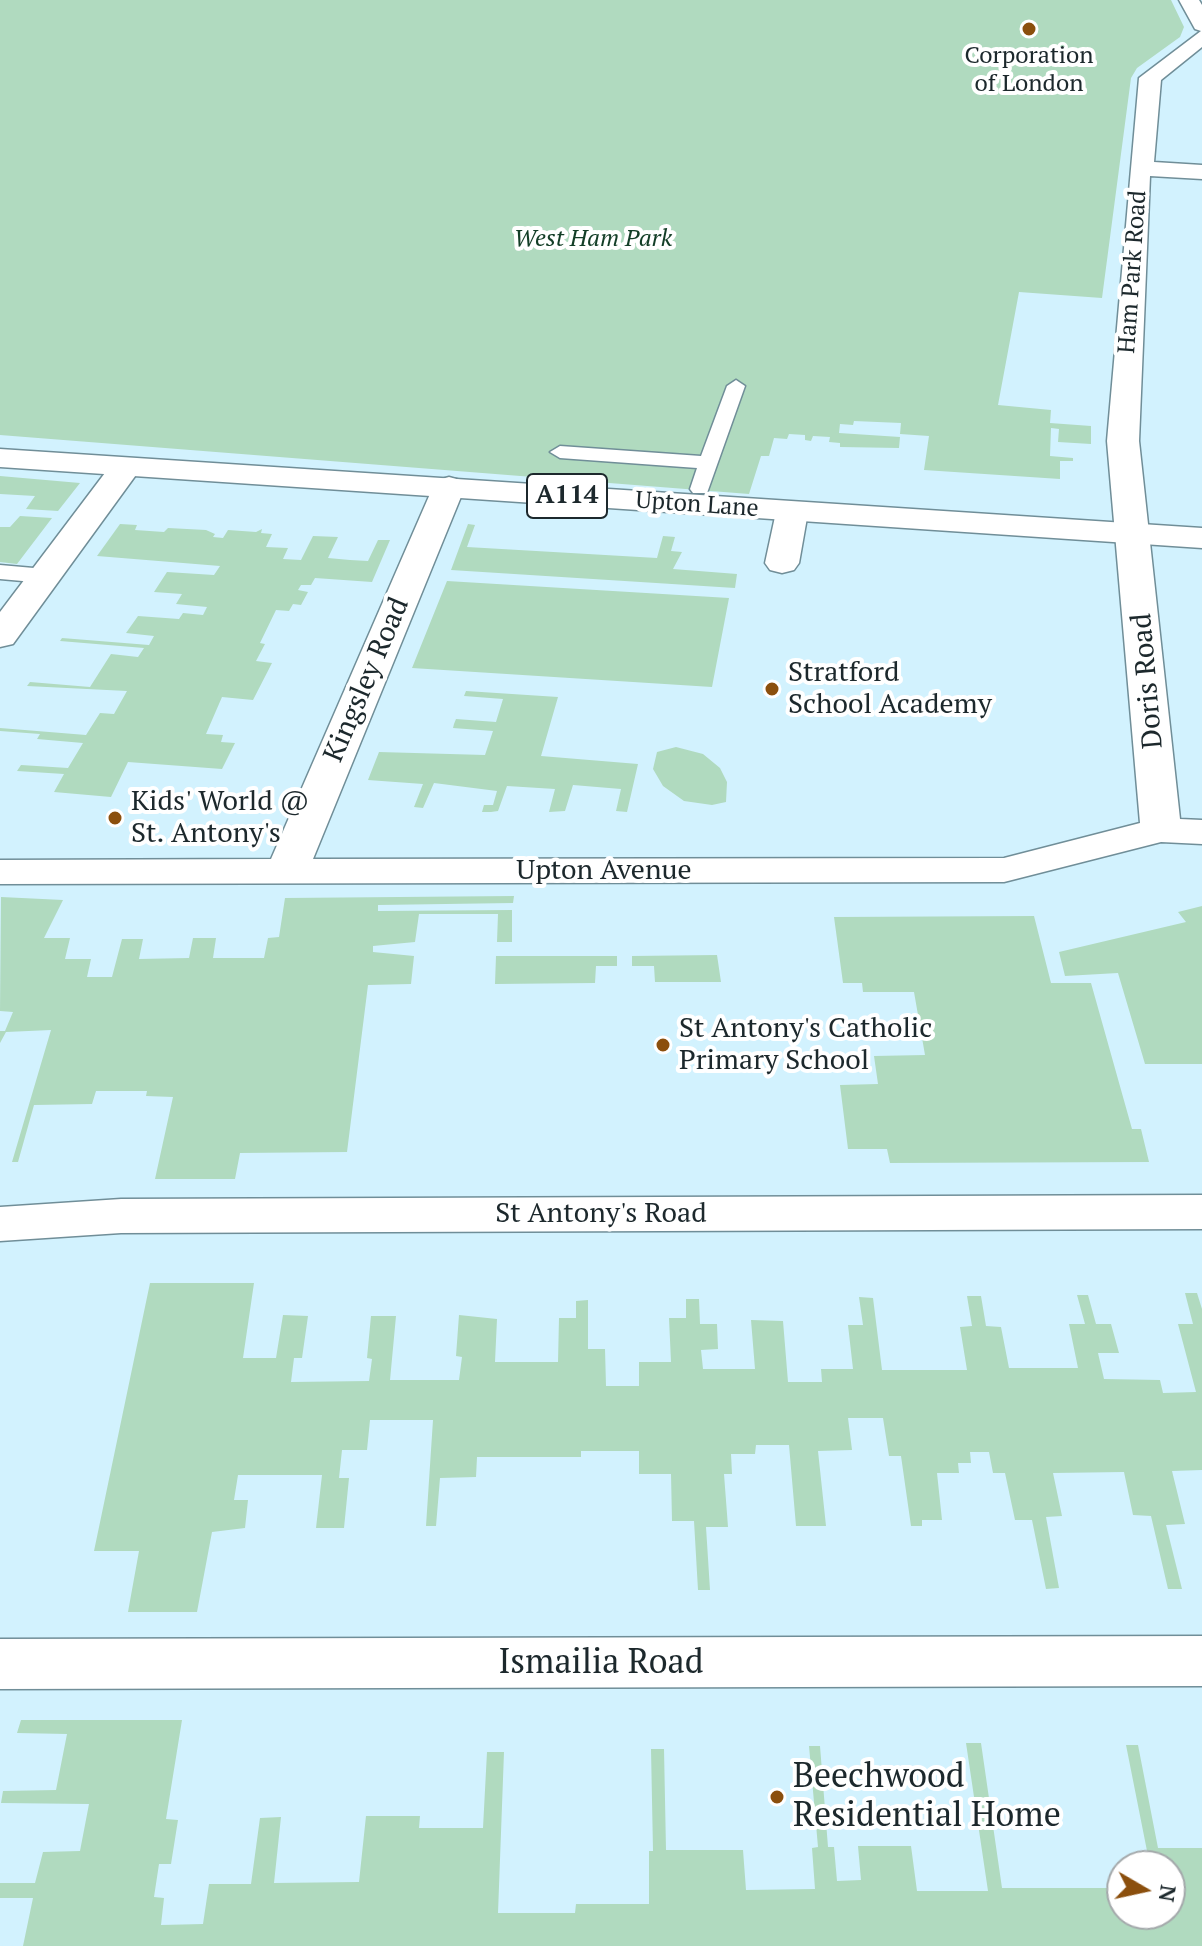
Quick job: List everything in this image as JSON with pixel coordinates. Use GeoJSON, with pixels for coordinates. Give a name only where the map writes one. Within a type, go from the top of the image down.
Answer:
{"type":"FeatureCollection","features":[{"type":"Feature","properties":{"kind":"street"},"geometry":{"type":"LineString","coordinates":[[1189,0],[1202,25]]}},
{"type":"Feature","properties":{"kind":"street","name":"Ham Park Road"},"geometry":{"type":"LineString","coordinates":[[1134,533],[1123,422],[1140,174],[1150,78],[1202,37]]}},
{"type":"Feature","properties":{"kind":"street"},"geometry":{"type":"LineString","coordinates":[[1140,174],[1202,172]]}},
{"type":"Feature","properties":{"kind":"street","name":"Upton Lane"},"geometry":{"type":"LineString","coordinates":[[0,458],[1202,538]]}},
{"type":"Feature","properties":{"kind":"street"},"geometry":{"type":"LineString","coordinates":[[0,636],[125,468]]}},
{"type":"Feature","properties":{"kind":"street","name":"Kingsley Road"},"geometry":{"type":"LineString","coordinates":[[286,873],[449,487]]}},
{"type":"Feature","properties":{"kind":"street"},"geometry":{"type":"LineString","coordinates":[[782,563],[792,512]]}},
{"type":"Feature","properties":{"kind":"street","name":"Doris Road"},"geometry":{"type":"LineString","coordinates":[[1134,533],[1161,830]]}},
{"type":"Feature","properties":{"kind":"street","name":"Upton Avenue"},"geometry":{"type":"LineString","coordinates":[[0,872],[1004,870],[1161,830],[1202,832]]}},
{"type":"Feature","properties":{"kind":"street","name":"St Antony's Road"},"geometry":{"type":"LineString","coordinates":[[1,1226],[121,1216],[1202,1212]]}},
{"type":"Feature","properties":{"kind":"street","name":"Ismailia Road"},"geometry":{"type":"LineString","coordinates":[[0,1664],[1202,1661]]}},
{"type":"Feature","properties":{"kind":"lane"},"geometry":{"type":"LineString","coordinates":[[700,489],[736,386]]}},
{"type":"Feature","properties":{"kind":"lane"},"geometry":{"type":"LineString","coordinates":[[560,452],[709,463]]}},
{"type":"Feature","properties":{"kind":"lane"},"geometry":{"type":"LineString","coordinates":[[0,572],[45,576]]}},
{"type":"Feature","properties":{"kind":"green space","name":"West Ham Park"},"geometry":{"type":"Polygon","coordinates":[[[0,0],[1171,0],[1184,27],[1180,37],[1137,68],[1131,78],[1102,298],[1019,292],[998,405],[1051,410],[1050,423],[1091,426],[1091,444],[1058,442],[1059,429],[1051,428],[1050,456],[1073,458],[1073,461],[1060,461],[1060,479],[924,470],[929,436],[900,434],[901,423],[854,421],[853,425],[840,424],[839,433],[900,437],[899,448],[840,447],[840,443],[829,442],[830,437],[813,436],[811,441],[805,440],[805,435],[789,434],[787,439],[774,438],[769,456],[761,456],[749,494],[0,435],[0,0]]]}},
{"type":"Feature","properties":{"kind":"green space"},"geometry":{"type":"Polygon","coordinates":[[[0,476],[80,483],[58,511],[26,509],[35,496],[0,494],[0,476]]]}},
{"type":"Feature","properties":{"kind":"green space"},"geometry":{"type":"Polygon","coordinates":[[[20,516],[52,518],[17,564],[0,562],[0,527],[10,527],[20,516]]]}},
{"type":"Feature","properties":{"kind":"green space"},"geometry":{"type":"Polygon","coordinates":[[[120,524],[137,525],[135,530],[206,530],[215,534],[213,537],[223,538],[228,530],[256,532],[262,529],[261,533],[272,534],[266,547],[288,548],[283,559],[301,560],[313,536],[338,537],[328,558],[368,561],[378,540],[390,540],[372,582],[315,578],[311,585],[301,585],[298,590],[308,592],[301,605],[293,604],[289,611],[276,610],[260,643],[265,644],[256,661],[272,663],[253,700],[222,697],[206,734],[223,735],[221,742],[235,743],[222,769],[128,762],[111,797],[54,792],[64,774],[17,771],[21,765],[68,768],[83,743],[37,739],[40,734],[0,731],[0,728],[86,735],[100,713],[114,714],[127,691],[27,686],[30,682],[90,687],[111,654],[138,657],[144,648],[60,641],[62,638],[149,645],[154,636],[126,633],[138,616],[179,619],[183,613],[203,615],[207,607],[176,604],[182,594],[154,592],[167,572],[214,575],[220,566],[97,556],[120,524]]]}},
{"type":"Feature","properties":{"kind":"green space"},"geometry":{"type":"Polygon","coordinates":[[[468,524],[475,525],[467,547],[657,558],[663,536],[675,537],[671,551],[682,552],[673,569],[737,574],[735,588],[451,570],[468,524]]]}},
{"type":"Feature","properties":{"kind":"green space"},"geometry":{"type":"Polygon","coordinates":[[[447,581],[729,598],[712,687],[412,668],[447,581]]]}},
{"type":"Feature","properties":{"kind":"green space"},"geometry":{"type":"Polygon","coordinates":[[[466,691],[558,697],[541,756],[638,764],[627,812],[616,811],[621,789],[573,785],[565,811],[549,812],[555,789],[507,786],[498,811],[482,812],[484,805],[493,805],[497,791],[434,783],[423,808],[414,807],[423,784],[368,780],[379,752],[485,755],[493,731],[453,728],[454,724],[456,719],[496,722],[503,699],[464,696],[466,691]]]}},
{"type":"Feature","properties":{"kind":"green space"},"geometry":{"type":"Polygon","coordinates":[[[676,747],[703,754],[720,768],[727,782],[726,802],[712,805],[684,801],[663,786],[653,769],[657,752],[676,747]]]}},
{"type":"Feature","properties":{"kind":"green space"},"geometry":{"type":"Polygon","coordinates":[[[514,896],[513,903],[378,905],[378,911],[512,910],[512,942],[497,942],[498,914],[419,914],[415,942],[373,946],[373,952],[414,956],[411,984],[368,985],[347,1152],[240,1153],[235,1179],[155,1179],[173,1097],[146,1096],[147,1091],[96,1091],[92,1104],[34,1105],[18,1162],[12,1162],[51,1030],[6,1032],[0,1043],[0,1031],[5,1031],[13,1012],[0,1011],[1,897],[63,900],[44,938],[70,938],[65,959],[91,959],[87,977],[112,977],[122,939],[143,939],[139,959],[189,958],[193,938],[216,938],[213,958],[264,958],[268,938],[279,937],[285,898],[514,896]]]}},
{"type":"Feature","properties":{"kind":"green space"},"geometry":{"type":"Polygon","coordinates":[[[1202,906],[1202,1064],[1145,1064],[1118,973],[1065,976],[1059,952],[1186,922],[1178,912],[1202,906]]]}},
{"type":"Feature","properties":{"kind":"green space"},"geometry":{"type":"Polygon","coordinates":[[[1034,916],[1051,983],[1091,983],[1132,1129],[1141,1129],[1149,1162],[890,1163],[887,1149],[848,1149],[840,1085],[878,1084],[874,1056],[925,1055],[914,992],[863,992],[862,983],[843,983],[834,917],[1034,916]]]}},
{"type":"Feature","properties":{"kind":"green space"},"geometry":{"type":"Polygon","coordinates":[[[717,955],[721,982],[655,982],[654,966],[632,966],[632,956],[717,955]]]}},
{"type":"Feature","properties":{"kind":"green space"},"geometry":{"type":"Polygon","coordinates":[[[496,956],[617,956],[617,966],[596,966],[595,983],[495,984],[496,956]]]}},
{"type":"Feature","properties":{"kind":"green space"},"geometry":{"type":"Polygon","coordinates":[[[150,1283],[254,1283],[243,1358],[276,1358],[283,1315],[308,1316],[302,1358],[294,1358],[291,1382],[369,1381],[372,1359],[367,1358],[371,1316],[396,1316],[390,1380],[459,1380],[462,1357],[456,1356],[459,1315],[497,1319],[495,1362],[558,1362],[559,1318],[576,1318],[576,1301],[588,1300],[588,1349],[605,1349],[606,1386],[639,1386],[639,1362],[671,1362],[669,1318],[686,1318],[686,1299],[699,1299],[700,1324],[717,1324],[718,1349],[701,1350],[703,1369],[755,1369],[751,1320],[783,1321],[788,1382],[822,1382],[821,1369],[853,1369],[848,1325],[863,1325],[859,1297],[873,1298],[882,1370],[967,1370],[960,1327],[972,1326],[967,1296],[981,1296],[986,1326],[1001,1327],[1009,1368],[1078,1368],[1069,1324],[1085,1324],[1077,1295],[1088,1295],[1096,1324],[1111,1324],[1119,1353],[1098,1353],[1104,1379],[1160,1380],[1163,1393],[1196,1392],[1178,1324],[1193,1324],[1185,1293],[1197,1293],[1202,1309],[1202,1470],[1172,1471],[1185,1524],[1166,1525],[1182,1589],[1168,1589],[1151,1516],[1133,1515],[1124,1472],[1053,1473],[1062,1516],[1046,1517],[1059,1588],[1046,1589],[1032,1520],[1015,1520],[1005,1473],[993,1473],[989,1452],[970,1452],[971,1463],[958,1463],[959,1473],[937,1473],[942,1520],[922,1520],[922,1526],[911,1526],[901,1456],[889,1456],[883,1418],[848,1418],[852,1450],[818,1451],[826,1526],[796,1526],[789,1445],[756,1445],[755,1454],[731,1454],[732,1474],[724,1474],[728,1527],[706,1527],[710,1590],[698,1590],[694,1521],[672,1521],[671,1474],[639,1474],[639,1451],[581,1451],[581,1457],[477,1457],[476,1477],[440,1478],[436,1526],[426,1526],[433,1420],[370,1420],[367,1450],[342,1450],[339,1478],[349,1478],[344,1528],[316,1528],[322,1475],[238,1475],[234,1500],[248,1500],[245,1528],[212,1532],[197,1612],[128,1612],[139,1551],[94,1551],[150,1283]]]}},
{"type":"Feature","properties":{"kind":"green space"},"geometry":{"type":"Polygon","coordinates":[[[21,1720],[182,1720],[166,1819],[178,1820],[171,1864],[159,1864],[154,1897],[164,1898],[161,1925],[203,1924],[209,1884],[251,1884],[260,1818],[281,1817],[274,1883],[359,1882],[366,1816],[420,1816],[419,1828],[483,1828],[487,1752],[504,1752],[498,1913],[575,1913],[576,1904],[649,1904],[649,1851],[653,1851],[651,1749],[664,1749],[666,1850],[743,1850],[746,1890],[815,1889],[812,1848],[818,1847],[809,1746],[820,1746],[828,1847],[834,1847],[837,1881],[861,1880],[858,1846],[911,1846],[917,1891],[988,1891],[966,1743],[981,1743],[1002,1888],[1106,1888],[1106,1930],[1186,1930],[1186,1850],[1147,1850],[1126,1745],[1138,1745],[1158,1848],[1202,1848],[1202,1946],[23,1946],[33,1898],[0,1898],[0,1883],[35,1883],[43,1852],[80,1851],[89,1804],[1,1803],[3,1791],[56,1790],[67,1734],[17,1733],[21,1720]]]}},
{"type":"Feature","properties":{"kind":"place","name":"Corporation of London"},"geometry":{"type":"Point","coordinates":[1029,29]}},
{"type":"Feature","properties":{"kind":"place","name":"Stratford School Academy"},"geometry":{"type":"Point","coordinates":[772,689]}},
{"type":"Feature","properties":{"kind":"place","name":"Kids' World @ St. Antony's"},"geometry":{"type":"Point","coordinates":[115,818]}},
{"type":"Feature","properties":{"kind":"place","name":"St Antony's Catholic Primary School"},"geometry":{"type":"Point","coordinates":[663,1045]}},
{"type":"Feature","properties":{"kind":"place","name":"Beechwood Residential Home"},"geometry":{"type":"Point","coordinates":[777,1797]}}]}
